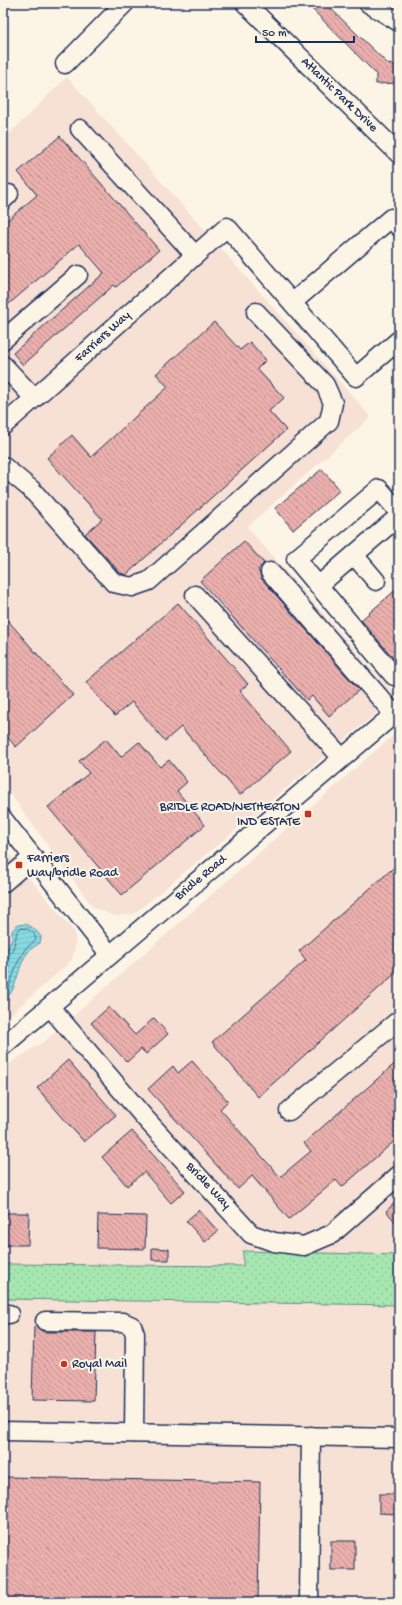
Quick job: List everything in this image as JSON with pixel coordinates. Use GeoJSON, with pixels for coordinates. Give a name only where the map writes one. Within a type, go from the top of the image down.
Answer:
{"type":"FeatureCollection","features":[{"type":"Feature","properties":{"kind":"street"},"geometry":{"type":"LineString","coordinates":[[64,64],[125,3]]}},
{"type":"Feature","properties":{"kind":"street","name":"Atlantic Park Drive"},"geometry":{"type":"LineString","coordinates":[[245,3],[399,154]]}},
{"type":"Feature","properties":{"kind":"street"},"geometry":{"type":"LineString","coordinates":[[368,3],[399,22]]}},
{"type":"Feature","properties":{"kind":"street"},"geometry":{"type":"LineString","coordinates":[[80,129],[199,251]]}},
{"type":"Feature","properties":{"kind":"street"},"geometry":{"type":"LineString","coordinates":[[399,228],[391,218],[293,302],[356,377],[399,340]]}},
{"type":"Feature","properties":{"kind":"street","name":"Farriers Way"},"geometry":{"type":"LineString","coordinates":[[3,426],[227,227],[293,302]]}},
{"type":"Feature","properties":{"kind":"street"},"geometry":{"type":"LineString","coordinates":[[3,340],[78,275]]}},
{"type":"Feature","properties":{"kind":"street"},"geometry":{"type":"LineString","coordinates":[[3,466],[32,490],[114,583],[132,587],[150,581],[329,421],[334,403],[324,385],[256,312]]}},
{"type":"Feature","properties":{"kind":"street"},"geometry":{"type":"LineString","coordinates":[[3,365],[34,398]]}},
{"type":"Feature","properties":{"kind":"street"},"geometry":{"type":"LineString","coordinates":[[399,512],[379,489],[296,559],[394,676],[399,671]]}},
{"type":"Feature","properties":{"kind":"street"},"geometry":{"type":"LineString","coordinates":[[318,586],[399,516]]}},
{"type":"Feature","properties":{"kind":"street"},"geometry":{"type":"LineString","coordinates":[[354,555],[376,581]]}},
{"type":"Feature","properties":{"kind":"street"},"geometry":{"type":"LineString","coordinates":[[270,572],[397,712]]}},
{"type":"Feature","properties":{"kind":"street"},"geometry":{"type":"LineString","coordinates":[[196,595],[342,758]]}},
{"type":"Feature","properties":{"kind":"street","name":"Bridle Road"},"geometry":{"type":"LineString","coordinates":[[3,1046],[397,712]]}},
{"type":"Feature","properties":{"kind":"street"},"geometry":{"type":"LineString","coordinates":[[3,819],[110,955]]}},
{"type":"Feature","properties":{"kind":"street"},"geometry":{"type":"LineString","coordinates":[[3,883],[33,857]]}},
{"type":"Feature","properties":{"kind":"street","name":"Bridle Way"},"geometry":{"type":"LineString","coordinates":[[50,1007],[144,1117],[251,1234],[274,1242],[304,1246],[332,1234],[399,1175]]}},
{"type":"Feature","properties":{"kind":"street"},"geometry":{"type":"LineString","coordinates":[[289,1111],[399,1020]]}},
{"type":"Feature","properties":{"kind":"street"},"geometry":{"type":"LineString","coordinates":[[45,1320],[123,1322],[132,1326],[135,1334],[134,1433]]}},
{"type":"Feature","properties":{"kind":"street"},"geometry":{"type":"LineString","coordinates":[[3,1430],[399,1438]]}},
{"type":"Feature","properties":{"kind":"street"},"geometry":{"type":"LineString","coordinates":[[308,1602],[311,1436]]}},
{"type":"Feature","properties":{"kind":"shaded area"},"geometry":{"type":"Polygon","coordinates":[[[67,77],[371,417],[247,527],[397,696],[134,914],[115,916],[93,907],[3,784],[3,140],[67,77]]]}},
{"type":"Feature","properties":{"kind":"shaded area"},"geometry":{"type":"Polygon","coordinates":[[[399,730],[399,1255],[243,1251],[243,1266],[3,1264],[3,1068],[46,1040],[399,730]]]}},
{"type":"Feature","properties":{"kind":"shaded area"},"geometry":{"type":"Polygon","coordinates":[[[3,846],[75,933],[75,949],[71,961],[3,1021],[3,846]]]}},
{"type":"Feature","properties":{"kind":"shaded area"},"geometry":{"type":"Polygon","coordinates":[[[3,1299],[399,1305],[399,1602],[3,1602],[3,1299]]]}},
{"type":"Feature","properties":{"kind":"green space"},"geometry":{"type":"Polygon","coordinates":[[[243,1251],[399,1255],[399,1305],[3,1299],[3,1264],[243,1266],[243,1251]]]}},
{"type":"Feature","properties":{"kind":"water"},"geometry":{"type":"Polygon","coordinates":[[[26,924],[33,928],[41,937],[40,943],[31,949],[25,956],[14,987],[7,998],[3,996],[3,958],[12,939],[12,931],[17,925],[26,924]]]}},
{"type":"Feature","properties":{"kind":"building"},"geometry":{"type":"Polygon","coordinates":[[[306,3],[325,3],[388,64],[399,66],[399,83],[376,84],[376,74],[306,3]]]}},
{"type":"Feature","properties":{"kind":"building"},"geometry":{"type":"Polygon","coordinates":[[[60,136],[159,250],[116,287],[114,285],[23,365],[13,353],[104,273],[79,244],[3,309],[3,224],[37,195],[18,172],[60,136]]]}},
{"type":"Feature","properties":{"kind":"building"},"geometry":{"type":"Polygon","coordinates":[[[214,322],[240,350],[250,342],[266,360],[257,369],[284,398],[269,411],[286,430],[126,575],[120,573],[85,534],[102,519],[47,458],[72,435],[91,457],[168,387],[156,374],[214,322]]]}},
{"type":"Feature","properties":{"kind":"building"},"geometry":{"type":"Polygon","coordinates":[[[322,469],[340,490],[293,530],[275,508],[322,469]]]}},
{"type":"Feature","properties":{"kind":"building"},"geometry":{"type":"Polygon","coordinates":[[[244,541],[264,563],[258,570],[262,579],[359,690],[329,716],[312,696],[307,700],[200,581],[244,541]]]}},
{"type":"Feature","properties":{"kind":"building"},"geometry":{"type":"Polygon","coordinates":[[[399,587],[399,656],[395,660],[361,620],[399,587]]]}},
{"type":"Feature","properties":{"kind":"building"},"geometry":{"type":"Polygon","coordinates":[[[178,603],[248,684],[240,691],[291,751],[240,795],[181,727],[165,741],[132,702],[115,716],[86,682],[178,603]]]}},
{"type":"Feature","properties":{"kind":"building"},"geometry":{"type":"Polygon","coordinates":[[[3,615],[73,695],[16,747],[3,732],[3,615]]]}},
{"type":"Feature","properties":{"kind":"building"},"geometry":{"type":"Polygon","coordinates":[[[106,739],[121,757],[139,742],[160,767],[169,760],[187,782],[177,791],[205,825],[122,895],[48,807],[89,773],[79,761],[106,739]]]}},
{"type":"Feature","properties":{"kind":"building"},"geometry":{"type":"Polygon","coordinates":[[[399,863],[399,970],[258,1097],[212,1042],[306,960],[299,951],[399,863]]]}},
{"type":"Feature","properties":{"kind":"building"},"geometry":{"type":"Polygon","coordinates":[[[109,1007],[135,1035],[154,1018],[168,1034],[146,1054],[141,1049],[127,1062],[91,1023],[109,1007]]]}},
{"type":"Feature","properties":{"kind":"building"},"geometry":{"type":"Polygon","coordinates":[[[68,1060],[116,1115],[84,1142],[37,1088],[68,1060]]]}},
{"type":"Feature","properties":{"kind":"building"},"geometry":{"type":"Polygon","coordinates":[[[399,1060],[399,1137],[342,1187],[336,1180],[289,1219],[252,1176],[238,1189],[148,1089],[173,1066],[178,1073],[192,1061],[228,1101],[220,1109],[280,1177],[311,1151],[304,1143],[399,1060]]]}},
{"type":"Feature","properties":{"kind":"building"},"geometry":{"type":"Polygon","coordinates":[[[132,1131],[185,1191],[171,1203],[144,1172],[127,1186],[102,1157],[132,1131]]]}},
{"type":"Feature","properties":{"kind":"building"},"geometry":{"type":"Polygon","coordinates":[[[399,1199],[399,1226],[386,1211],[399,1199]]]}},
{"type":"Feature","properties":{"kind":"building"},"geometry":{"type":"Polygon","coordinates":[[[199,1210],[218,1231],[205,1242],[186,1221],[199,1210]]]}},
{"type":"Feature","properties":{"kind":"building"},"geometry":{"type":"Polygon","coordinates":[[[3,1213],[29,1213],[28,1245],[3,1245],[3,1213]]]}},
{"type":"Feature","properties":{"kind":"building"},"geometry":{"type":"Polygon","coordinates":[[[98,1215],[146,1216],[145,1249],[97,1248],[98,1215]]]}},
{"type":"Feature","properties":{"kind":"building"},"geometry":{"type":"Polygon","coordinates":[[[152,1248],[169,1249],[169,1260],[152,1260],[152,1248]]]}},
{"type":"Feature","properties":{"kind":"building","name":"Royal Mail"},"geometry":{"type":"Polygon","coordinates":[[[34,1326],[45,1332],[96,1332],[94,1401],[32,1400],[34,1326]]]}},
{"type":"Feature","properties":{"kind":"building"},"geometry":{"type":"Polygon","coordinates":[[[3,1477],[260,1482],[258,1602],[3,1601],[3,1477]]]}},
{"type":"Feature","properties":{"kind":"building"},"geometry":{"type":"Polygon","coordinates":[[[379,1494],[398,1494],[397,1514],[379,1513],[379,1494]]]}},
{"type":"Feature","properties":{"kind":"building"},"geometry":{"type":"Polygon","coordinates":[[[331,1541],[355,1541],[355,1570],[331,1570],[331,1541]]]}},
{"type":"Feature","properties":{"kind":"place","name":"BRIDLE ROAD/NETHERTON IND ESTATE"},"geometry":{"type":"Point","coordinates":[308,814]}},
{"type":"Feature","properties":{"kind":"place","name":"Farriers Way/bridle Road"},"geometry":{"type":"Point","coordinates":[19,865]}},
{"type":"Feature","properties":{"kind":"place","name":"Royal Mail"},"geometry":{"type":"Point","coordinates":[64,1364]}}]}
